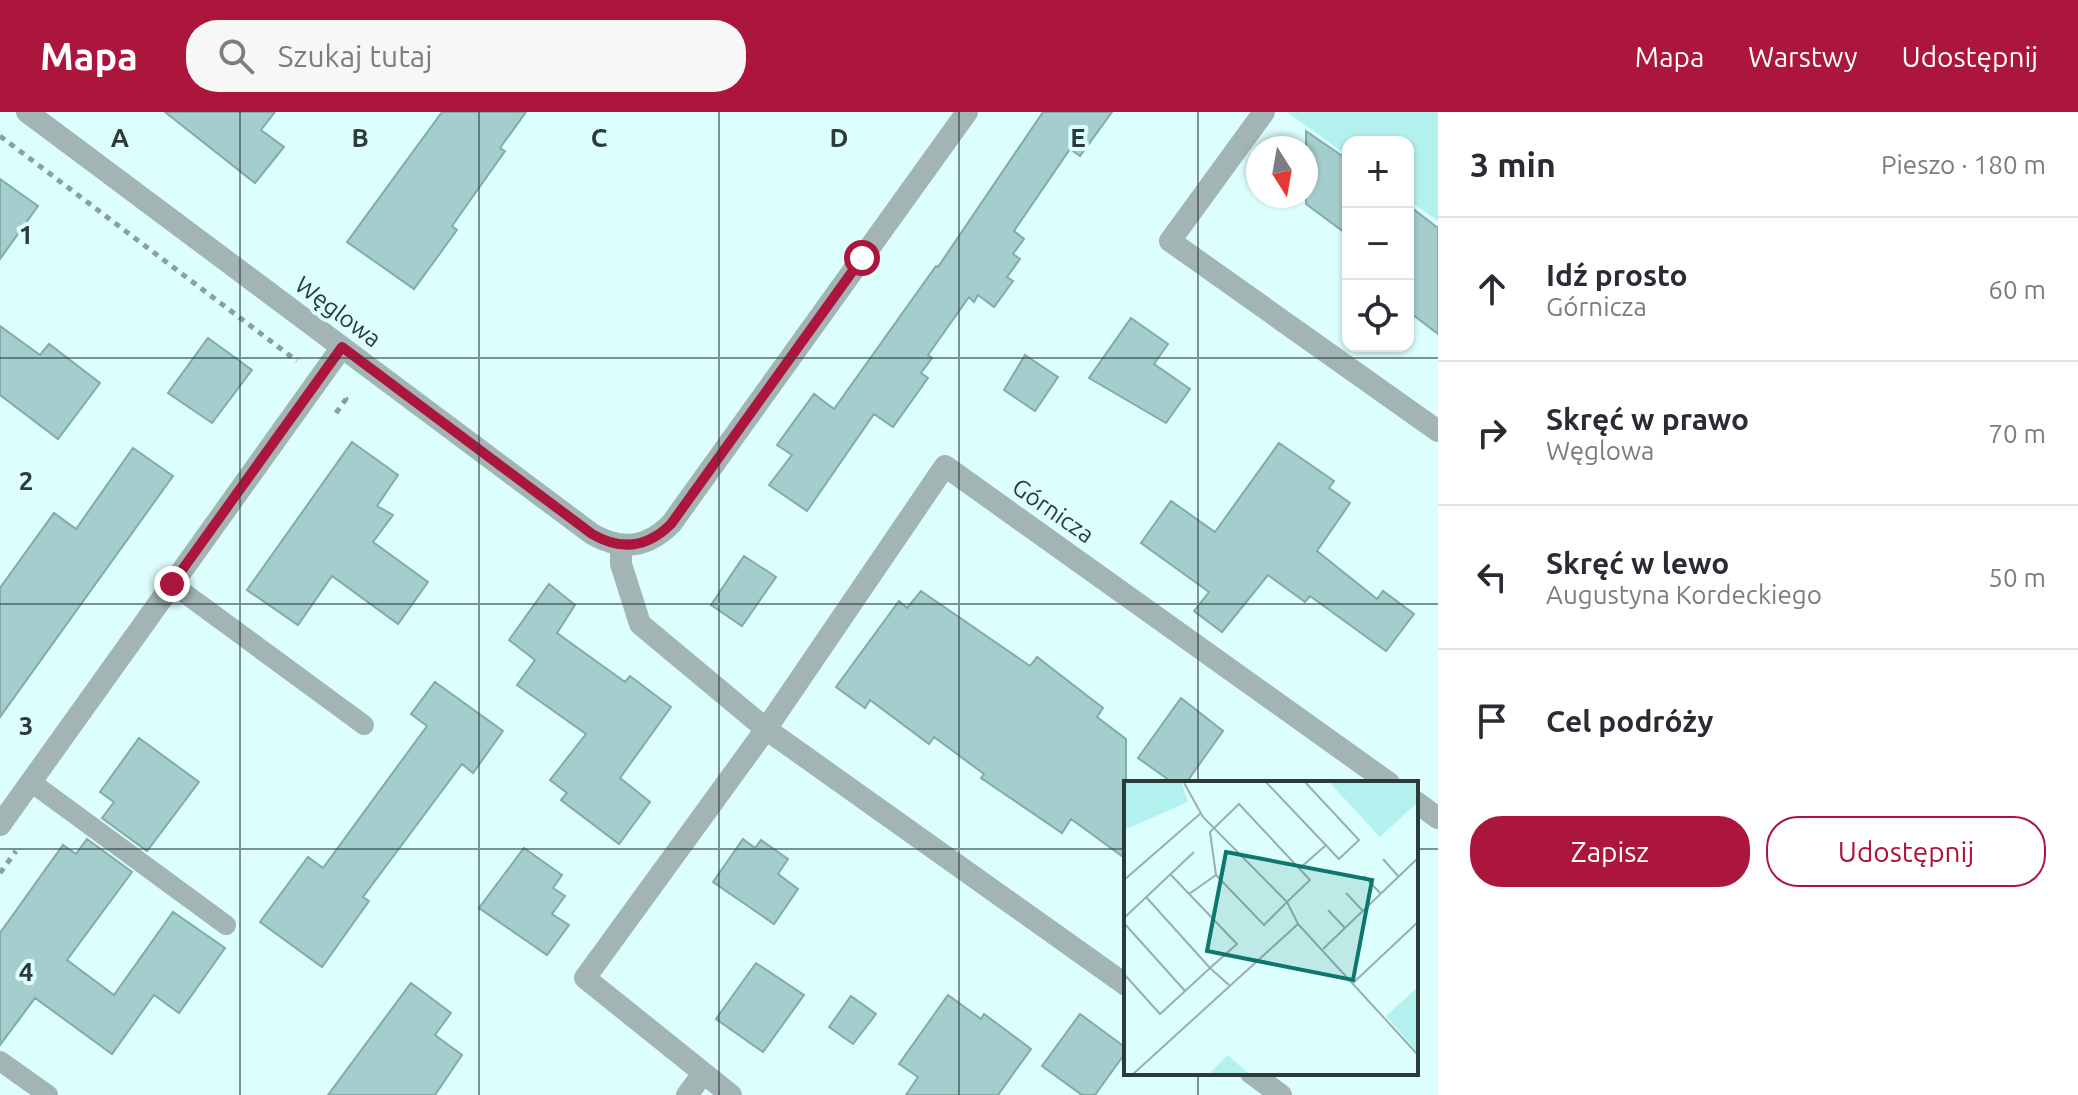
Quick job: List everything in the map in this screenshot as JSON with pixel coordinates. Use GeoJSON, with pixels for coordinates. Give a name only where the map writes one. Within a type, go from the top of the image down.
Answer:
{"type":"FeatureCollection","features":[{"type":"Feature","properties":{"kind":"street","name":"Węglowa"},"geometry":{"type":"LineString","coordinates":[[27,112],[592,534],[621,546]]}},
{"type":"Feature","properties":{"kind":"street"},"geometry":{"type":"LineString","coordinates":[[967,112],[671,524],[650,541],[621,546],[621,564],[640,624],[766,729],[1124,984]]}},
{"type":"Feature","properties":{"kind":"street"},"geometry":{"type":"LineString","coordinates":[[1264,112],[1170,241],[1438,431]]}},
{"type":"Feature","properties":{"kind":"street"},"geometry":{"type":"LineString","coordinates":[[0,825],[342,347]]}},
{"type":"Feature","properties":{"kind":"street","name":"Górnicza"},"geometry":{"type":"LineString","coordinates":[[731,1095],[702,1075],[585,978],[766,729],[945,466],[1386,781]]}},
{"type":"Feature","properties":{"kind":"street"},"geometry":{"type":"LineString","coordinates":[[1418,803],[1438,818]]}},
{"type":"Feature","properties":{"kind":"street"},"geometry":{"type":"LineString","coordinates":[[687,1095],[702,1075]]}},
{"type":"Feature","properties":{"kind":"street"},"geometry":{"type":"LineString","coordinates":[[1254,1075],[1281,1095]]}},
{"type":"Feature","properties":{"kind":"lane"},"geometry":{"type":"LineString","coordinates":[[172,584],[364,725]]}},
{"type":"Feature","properties":{"kind":"lane"},"geometry":{"type":"LineString","coordinates":[[31,782],[226,925]]}},
{"type":"Feature","properties":{"kind":"lane"},"geometry":{"type":"LineString","coordinates":[[0,1061],[48,1095]]}},
{"type":"Feature","properties":{"kind":"path"},"geometry":{"type":"LineString","coordinates":[[0,136],[346,399]]}},
{"type":"Feature","properties":{"kind":"shaded area"},"geometry":{"type":"Polygon","coordinates":[[[1287,112],[1438,112],[1438,221],[1414,204],[1414,136],[1342,136],[1342,152],[1287,112]]]}},
{"type":"Feature","properties":{"kind":"building"},"geometry":{"type":"Polygon","coordinates":[[[165,112],[275,112],[261,130],[284,147],[255,183],[165,112]]]}},
{"type":"Feature","properties":{"kind":"building"},"geometry":{"type":"Polygon","coordinates":[[[442,112],[526,112],[500,148],[505,151],[452,226],[457,230],[414,289],[347,242],[442,112]]]}},
{"type":"Feature","properties":{"kind":"building"},"geometry":{"type":"Polygon","coordinates":[[[1043,112],[1112,112],[1080,156],[1070,149],[1014,231],[1024,239],[1013,254],[1020,259],[1007,277],[1013,281],[994,307],[978,295],[974,302],[969,297],[928,355],[932,358],[921,373],[928,378],[893,427],[874,414],[807,511],[769,485],[792,455],[777,445],[814,394],[834,409],[938,267],[1043,112]]]}},
{"type":"Feature","properties":{"kind":"building"},"geometry":{"type":"Polygon","coordinates":[[[1318,139],[1342,156],[1342,231],[1311,208],[1318,208],[1318,139]]]}},
{"type":"Feature","properties":{"kind":"building"},"geometry":{"type":"Polygon","coordinates":[[[0,179],[38,206],[0,259],[0,179]]]}},
{"type":"Feature","properties":{"kind":"building"},"geometry":{"type":"Polygon","coordinates":[[[1414,210],[1438,228],[1438,334],[1414,316],[1414,210]]]}},
{"type":"Feature","properties":{"kind":"building"},"geometry":{"type":"Polygon","coordinates":[[[1131,318],[1168,344],[1154,364],[1190,389],[1166,423],[1089,378],[1131,318]]]}},
{"type":"Feature","properties":{"kind":"building"},"geometry":{"type":"Polygon","coordinates":[[[0,326],[40,355],[49,344],[100,383],[58,439],[0,395],[0,326]]]}},
{"type":"Feature","properties":{"kind":"building"},"geometry":{"type":"Polygon","coordinates":[[[208,338],[252,370],[212,423],[168,393],[208,338]]]}},
{"type":"Feature","properties":{"kind":"building"},"geometry":{"type":"Polygon","coordinates":[[[1025,355],[1058,377],[1035,411],[1004,390],[1025,355]]]}},
{"type":"Feature","properties":{"kind":"building"},"geometry":{"type":"Polygon","coordinates":[[[352,442],[398,475],[377,506],[393,515],[373,542],[428,582],[398,624],[332,576],[298,625],[247,590],[352,442]]]}},
{"type":"Feature","properties":{"kind":"building"},"geometry":{"type":"Polygon","coordinates":[[[1279,443],[1334,481],[1329,488],[1350,503],[1317,551],[1377,599],[1383,591],[1414,614],[1386,651],[1310,596],[1305,602],[1268,575],[1222,632],[1194,611],[1209,592],[1141,543],[1171,501],[1215,532],[1279,443]]]}},
{"type":"Feature","properties":{"kind":"building"},"geometry":{"type":"Polygon","coordinates":[[[133,448],[173,476],[0,717],[0,588],[54,513],[76,529],[133,448]]]}},
{"type":"Feature","properties":{"kind":"building"},"geometry":{"type":"Polygon","coordinates":[[[744,556],[776,577],[742,626],[711,605],[744,556]]]}},
{"type":"Feature","properties":{"kind":"building"},"geometry":{"type":"Polygon","coordinates":[[[549,584],[575,605],[557,633],[625,682],[630,676],[671,707],[620,778],[650,802],[619,844],[561,800],[567,793],[550,780],[586,734],[517,685],[535,660],[509,640],[549,584]]]}},
{"type":"Feature","properties":{"kind":"building"},"geometry":{"type":"Polygon","coordinates":[[[921,591],[1030,666],[1037,657],[1103,708],[1097,717],[1126,739],[1124,858],[1071,819],[1062,833],[981,778],[984,774],[934,737],[929,744],[870,700],[865,708],[836,687],[899,601],[907,608],[921,591]]]}},
{"type":"Feature","properties":{"kind":"building"},"geometry":{"type":"Polygon","coordinates":[[[435,682],[503,731],[473,773],[462,764],[363,897],[369,901],[322,967],[260,922],[308,857],[323,868],[427,726],[411,714],[435,682]]]}},
{"type":"Feature","properties":{"kind":"building"},"geometry":{"type":"Polygon","coordinates":[[[1181,698],[1223,731],[1187,781],[1170,781],[1138,758],[1181,698]]]}},
{"type":"Feature","properties":{"kind":"building"},"geometry":{"type":"Polygon","coordinates":[[[139,738],[199,782],[147,851],[102,818],[114,802],[100,792],[139,738]]]}},
{"type":"Feature","properties":{"kind":"building"},"geometry":{"type":"Polygon","coordinates":[[[87,839],[132,872],[67,960],[114,995],[173,912],[225,948],[179,1013],[154,995],[112,1054],[35,998],[0,1045],[0,933],[63,845],[76,854],[87,839]]]}},
{"type":"Feature","properties":{"kind":"building"},"geometry":{"type":"Polygon","coordinates":[[[743,839],[755,848],[761,840],[788,859],[778,874],[798,889],[774,924],[713,882],[743,839]]]}},
{"type":"Feature","properties":{"kind":"building"},"geometry":{"type":"Polygon","coordinates":[[[524,848],[562,875],[553,888],[565,896],[552,914],[569,925],[547,955],[479,908],[524,848]]]}},
{"type":"Feature","properties":{"kind":"building"},"geometry":{"type":"Polygon","coordinates":[[[756,963],[804,995],[763,1052],[716,1019],[756,963]]]}},
{"type":"Feature","properties":{"kind":"building"},"geometry":{"type":"Polygon","coordinates":[[[411,983],[451,1013],[435,1035],[462,1055],[435,1095],[328,1095],[411,983]]]}},
{"type":"Feature","properties":{"kind":"building"},"geometry":{"type":"Polygon","coordinates":[[[948,995],[981,1019],[984,1014],[1031,1049],[998,1095],[906,1095],[918,1077],[899,1064],[948,995]]]}},
{"type":"Feature","properties":{"kind":"building"},"geometry":{"type":"Polygon","coordinates":[[[851,996],[876,1014],[853,1044],[829,1027],[851,996]]]}},
{"type":"Feature","properties":{"kind":"building"},"geometry":{"type":"Polygon","coordinates":[[[1080,1014],[1124,1047],[1124,1055],[1095,1095],[1082,1095],[1042,1066],[1080,1014]]]}},
{"type":"Feature","properties":{"kind":"route"},"geometry":{"type":"LineString","coordinates":[[172,584],[342,347],[592,534],[621,546],[650,541],[671,524],[862,258]]}}]}
